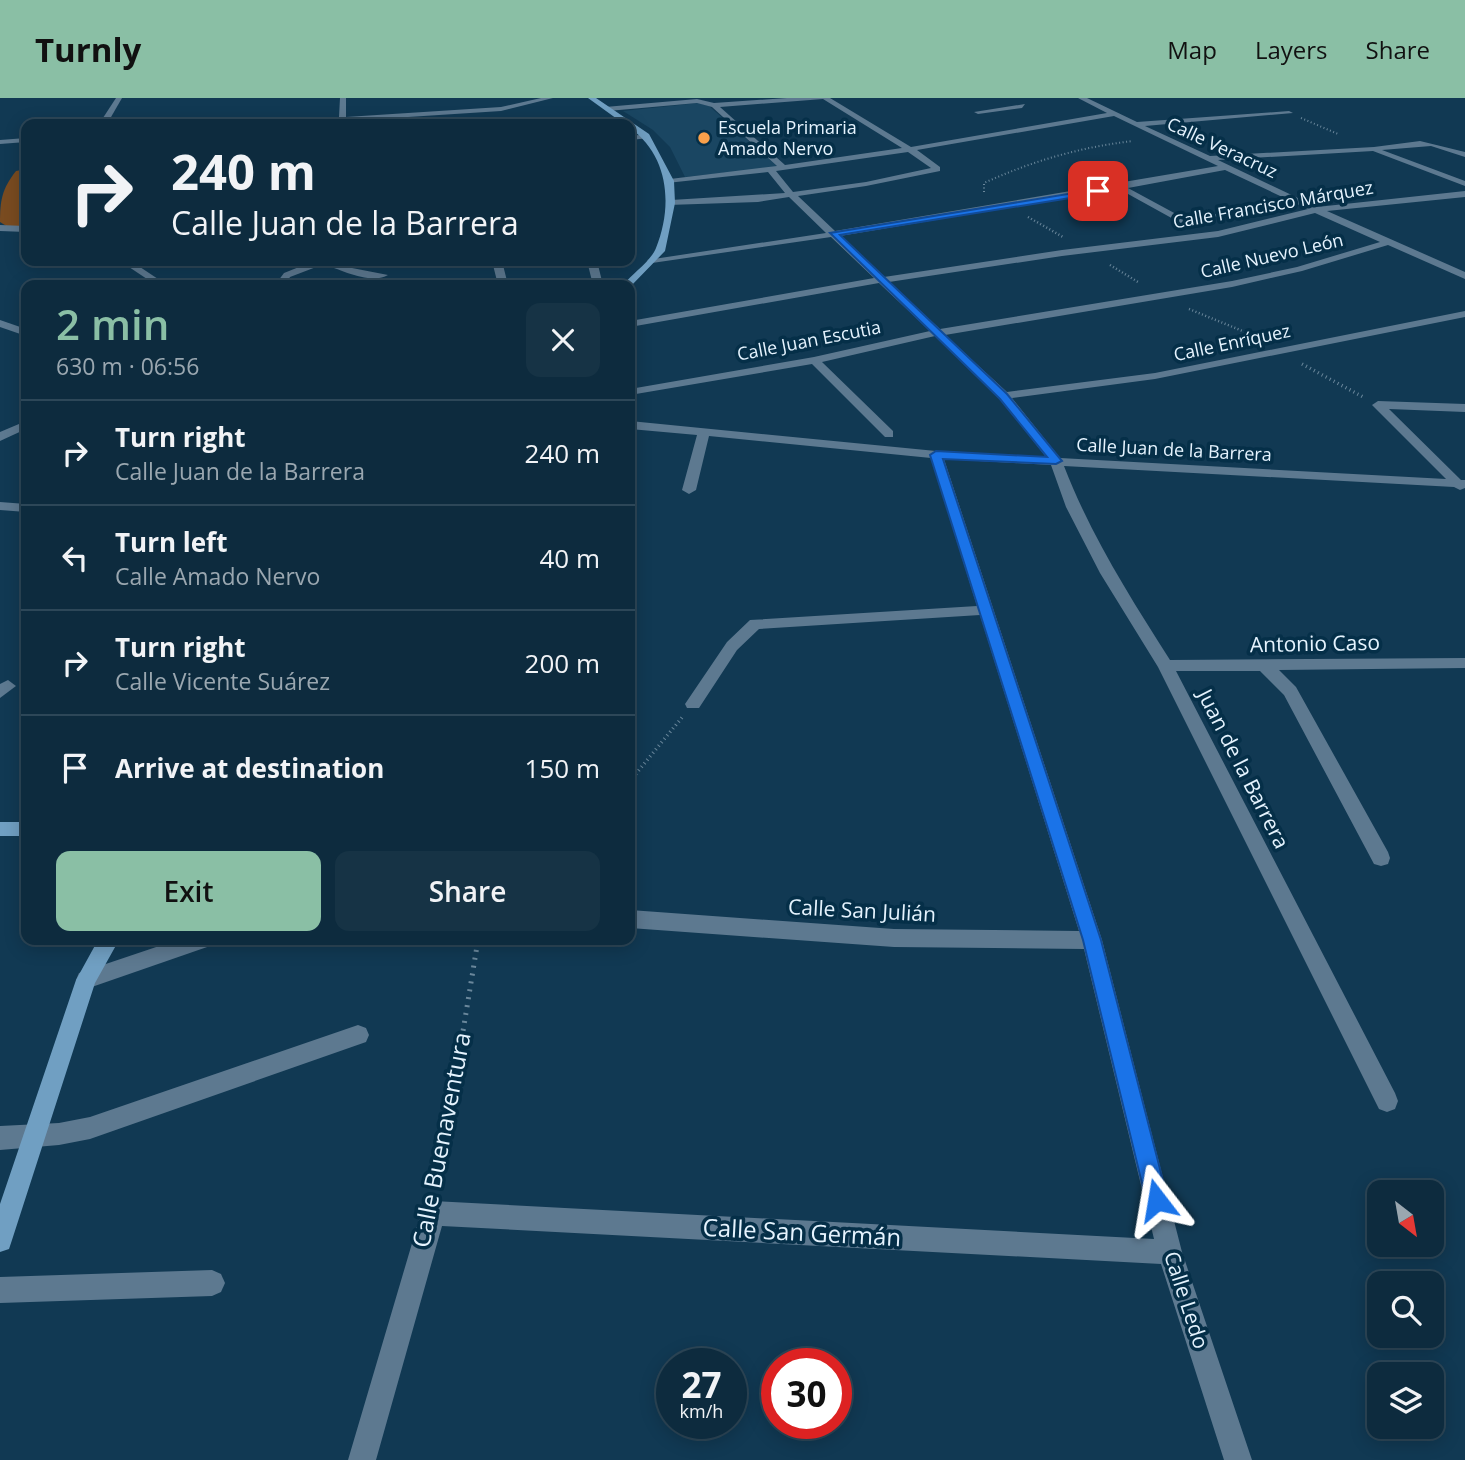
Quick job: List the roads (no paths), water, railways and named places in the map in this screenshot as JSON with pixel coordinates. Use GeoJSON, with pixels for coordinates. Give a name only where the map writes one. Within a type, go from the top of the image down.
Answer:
{"type":"FeatureCollection","features":[{"type":"Feature","properties":{"kind":"main road"},"geometry":{"type":"LineString","coordinates":[[591,98],[622,119]]}},
{"type":"Feature","properties":{"kind":"main road"},"geometry":{"type":"LineString","coordinates":[[633,280],[660,251],[671,203],[670,181],[654,148],[646,136],[635,128]]}},
{"type":"Feature","properties":{"kind":"main road"},"geometry":{"type":"LineString","coordinates":[[0,829],[21,829]]}},
{"type":"Feature","properties":{"kind":"main road"},"geometry":{"type":"LineString","coordinates":[[0,1240],[86,980],[106,945]]}},
{"type":"Feature","properties":{"kind":"street"},"geometry":{"type":"LineString","coordinates":[[106,119],[119,98]]}},
{"type":"Feature","properties":{"kind":"street"},"geometry":{"type":"LineString","coordinates":[[342,119],[343,98]]}},
{"type":"Feature","properties":{"kind":"street"},"geometry":{"type":"LineString","coordinates":[[368,119],[501,109],[550,98]]}},
{"type":"Feature","properties":{"kind":"street"},"geometry":{"type":"LineString","coordinates":[[608,109],[682,100],[695,100],[715,106],[819,98]]}},
{"type":"Feature","properties":{"kind":"street"},"geometry":{"type":"LineString","coordinates":[[671,203],[791,194],[866,184],[937,169],[911,149],[825,98]]}},
{"type":"Feature","properties":{"kind":"street"},"geometry":{"type":"LineString","coordinates":[[978,113],[1022,106],[1007,98]]}},
{"type":"Feature","properties":{"kind":"street","name":"Calle Veracruz"},"geometry":{"type":"LineString","coordinates":[[1081,98],[1316,210],[1465,276]]}},
{"type":"Feature","properties":{"kind":"street"},"geometry":{"type":"LineString","coordinates":[[715,106],[784,168]]}},
{"type":"Feature","properties":{"kind":"street"},"geometry":{"type":"LineString","coordinates":[[1133,124],[1289,113]]}},
{"type":"Feature","properties":{"kind":"street"},"geometry":{"type":"LineString","coordinates":[[670,181],[771,170],[911,149],[1114,114]]}},
{"type":"Feature","properties":{"kind":"street"},"geometry":{"type":"LineString","coordinates":[[635,137],[646,136]]}},
{"type":"Feature","properties":{"kind":"street"},"geometry":{"type":"LineString","coordinates":[[0,144],[21,142]]}},
{"type":"Feature","properties":{"kind":"street"},"geometry":{"type":"LineString","coordinates":[[1207,158],[1432,144],[1465,155]]}},
{"type":"Feature","properties":{"kind":"street"},"geometry":{"type":"LineString","coordinates":[[1374,149],[1465,184]]}},
{"type":"Feature","properties":{"kind":"street"},"geometry":{"type":"LineString","coordinates":[[652,260],[1121,187],[1226,167]]}},
{"type":"Feature","properties":{"kind":"street","name":"Juan de la Barrera"},"geometry":{"type":"LineString","coordinates":[[771,170],[791,194],[1004,396],[1056,461],[1073,507],[1107,573],[1165,666],[1387,1101]]}},
{"type":"Feature","properties":{"kind":"street","name":"Calle Francisco Márquez"},"geometry":{"type":"LineString","coordinates":[[1121,187],[1186,223]]}},
{"type":"Feature","properties":{"kind":"street","name":"Calle Francisco Márquez"},"geometry":{"type":"LineString","coordinates":[[635,323],[880,280],[1062,253],[1218,234],[1316,210],[1465,194]]}},
{"type":"Feature","properties":{"kind":"street"},"geometry":{"type":"LineString","coordinates":[[0,228],[21,229]]}},
{"type":"Feature","properties":{"kind":"street","name":"Calle Nuevo León"},"geometry":{"type":"LineString","coordinates":[[1159,295],[1233,284],[1299,269],[1390,242]]}},
{"type":"Feature","properties":{"kind":"street"},"geometry":{"type":"LineString","coordinates":[[133,266],[154,280]]}},
{"type":"Feature","properties":{"kind":"street"},"geometry":{"type":"LineString","coordinates":[[284,280],[287,275],[311,266]]}},
{"type":"Feature","properties":{"kind":"street"},"geometry":{"type":"LineString","coordinates":[[337,266],[350,271],[383,275]]}},
{"type":"Feature","properties":{"kind":"street","name":"Calle Juan Escutia"},"geometry":{"type":"LineString","coordinates":[[635,391],[814,360],[936,333],[1159,295]]}},
{"type":"Feature","properties":{"kind":"street","name":"Calle Enríquez"},"geometry":{"type":"LineString","coordinates":[[1004,396],[1155,376],[1465,314]]}},
{"type":"Feature","properties":{"kind":"street"},"geometry":{"type":"LineString","coordinates":[[0,323],[21,331]]}},
{"type":"Feature","properties":{"kind":"street"},"geometry":{"type":"LineString","coordinates":[[814,360],[889,434]]}},
{"type":"Feature","properties":{"kind":"street"},"geometry":{"type":"LineString","coordinates":[[1463,486],[1377,405],[1465,408]]}},
{"type":"Feature","properties":{"kind":"street"},"geometry":{"type":"LineString","coordinates":[[0,425],[21,428]]}},
{"type":"Feature","properties":{"kind":"street","name":"Calle Juan de la Barrera"},"geometry":{"type":"LineString","coordinates":[[635,425],[936,455],[1463,486]]}},
{"type":"Feature","properties":{"kind":"street"},"geometry":{"type":"LineString","coordinates":[[0,437],[21,428]]}},
{"type":"Feature","properties":{"kind":"street"},"geometry":{"type":"LineString","coordinates":[[689,490],[705,432]]}},
{"type":"Feature","properties":{"kind":"street","name":"Calle Ledo"},"geometry":{"type":"LineString","coordinates":[[936,455],[1092,940],[1170,1252],[1238,1460]]}},
{"type":"Feature","properties":{"kind":"street"},"geometry":{"type":"LineString","coordinates":[[0,506],[21,508]]}},
{"type":"Feature","properties":{"kind":"street"},"geometry":{"type":"LineString","coordinates":[[693,704],[732,646],[755,624],[985,610]]}},
{"type":"Feature","properties":{"kind":"street","name":"Antonio Caso"},"geometry":{"type":"LineString","coordinates":[[1165,666],[1465,663]]}},
{"type":"Feature","properties":{"kind":"street"},"geometry":{"type":"LineString","coordinates":[[1265,666],[1290,691],[1381,858]]}},
{"type":"Feature","properties":{"kind":"street","name":"Calle San Julián"},"geometry":{"type":"LineString","coordinates":[[635,919],[894,937],[1092,940]]}},
{"type":"Feature","properties":{"kind":"street"},"geometry":{"type":"LineString","coordinates":[[86,980],[188,945]]}},
{"type":"Feature","properties":{"kind":"street"},"geometry":{"type":"LineString","coordinates":[[0,1138],[90,1128],[358,1035]]}},
{"type":"Feature","properties":{"kind":"street","name":"Calle San Germán"},"geometry":{"type":"LineString","coordinates":[[433,1213],[1170,1252]]}},
{"type":"Feature","properties":{"kind":"street","name":"Calle Buenaventura"},"geometry":{"type":"LineString","coordinates":[[362,1460],[433,1213]]}},
{"type":"Feature","properties":{"kind":"street"},"geometry":{"type":"LineString","coordinates":[[0,1290],[212,1283]]}},
{"type":"Feature","properties":{"kind":"place","name":"Escuela Primaria Amado Nervo"},"geometry":{"type":"Point","coordinates":[704,138]}}]}
